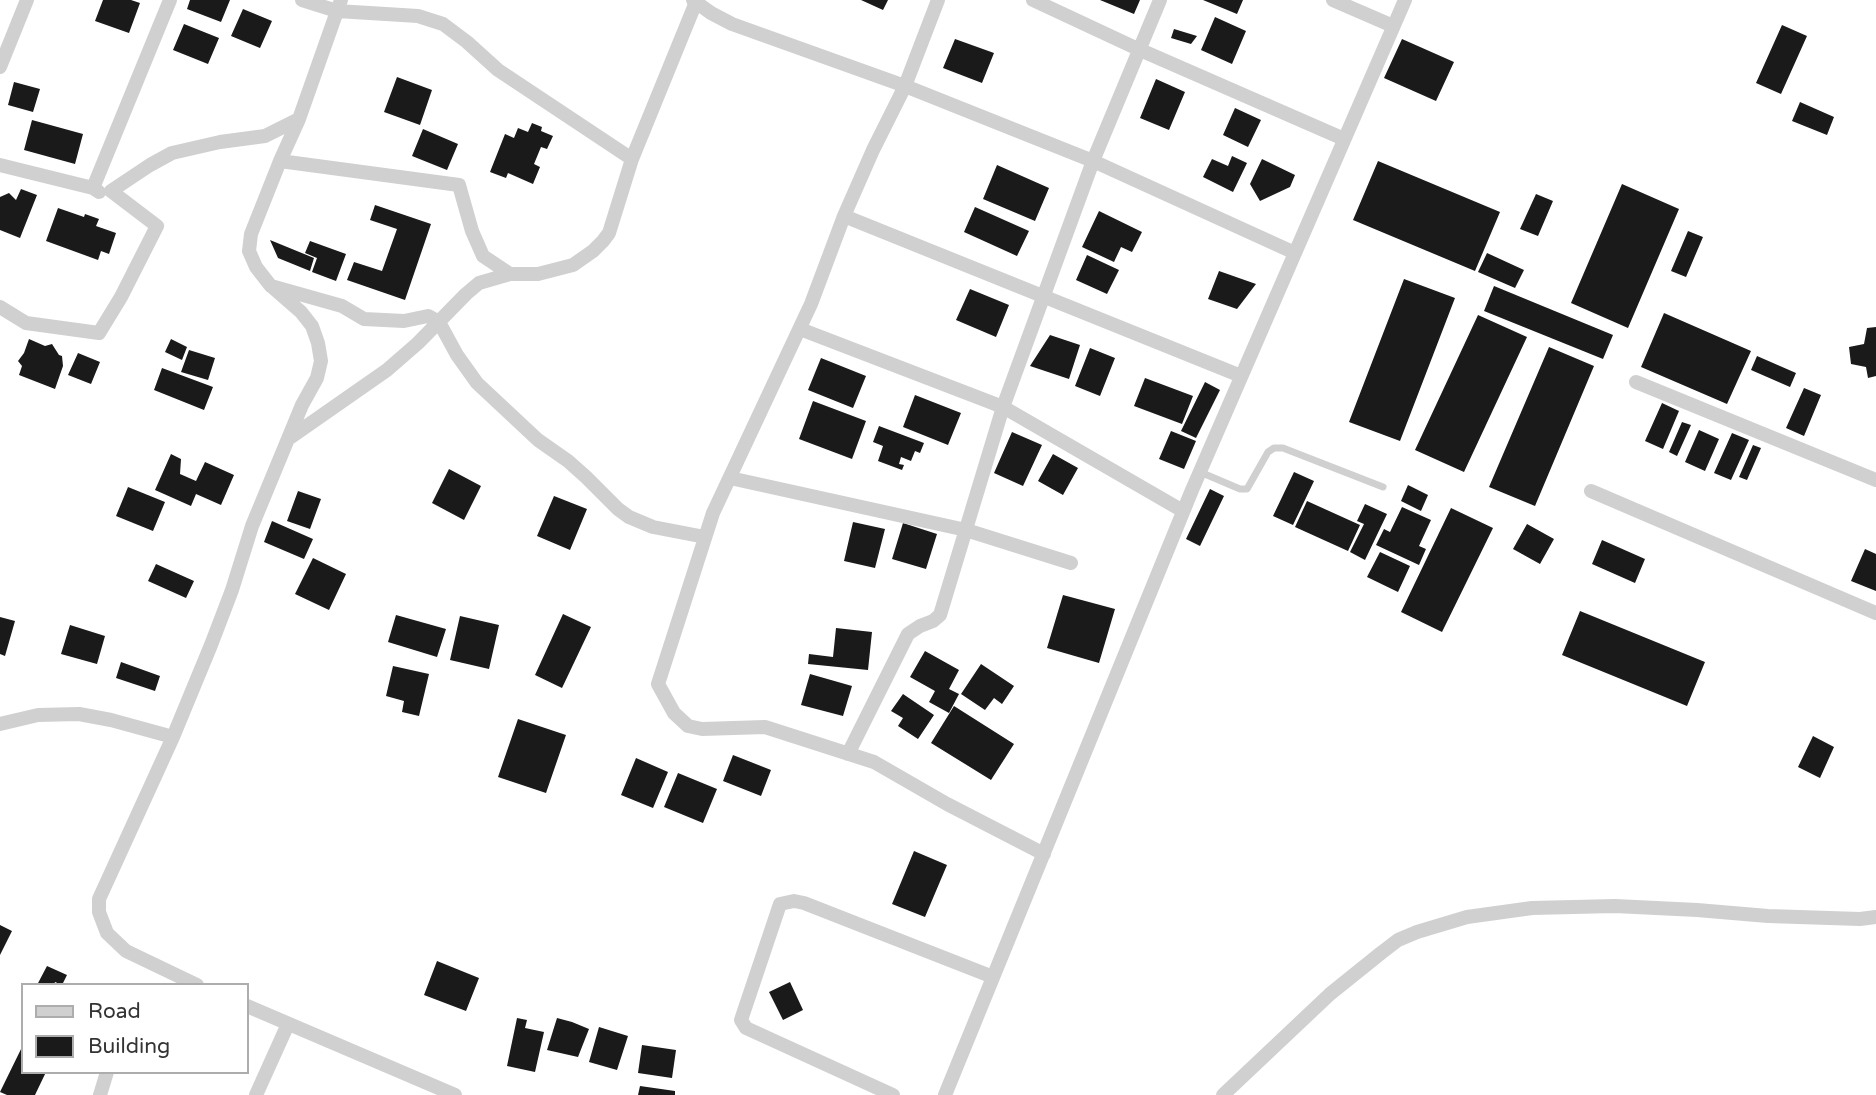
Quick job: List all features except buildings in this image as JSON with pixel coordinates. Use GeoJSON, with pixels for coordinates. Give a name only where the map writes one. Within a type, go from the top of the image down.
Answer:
{"type":"FeatureCollection","features":[{"type":"Feature","properties":{"kind":"street"},"geometry":{"type":"LineString","coordinates":[[0,66],[27,0]]}},
{"type":"Feature","properties":{"kind":"street"},"geometry":{"type":"LineString","coordinates":[[93,188],[170,0]]}},
{"type":"Feature","properties":{"kind":"street"},"geometry":{"type":"LineString","coordinates":[[302,0],[418,16],[443,24],[498,70],[632,159]]}},
{"type":"Feature","properties":{"kind":"street"},"geometry":{"type":"LineString","coordinates":[[938,0],[905,86],[873,149],[844,216],[800,329],[713,513],[658,684],[674,713],[688,726],[702,729],[765,727],[874,762],[947,804],[1044,854]]}},
{"type":"Feature","properties":{"kind":"street"},"geometry":{"type":"LineString","coordinates":[[1033,0],[1344,139]]}},
{"type":"Feature","properties":{"kind":"street"},"geometry":{"type":"LineString","coordinates":[[848,754],[908,634],[940,615],[1003,407],[1093,161],[1160,0]]}},
{"type":"Feature","properties":{"kind":"street"},"geometry":{"type":"LineString","coordinates":[[1333,0],[1393,26]]}},
{"type":"Feature","properties":{"kind":"street"},"geometry":{"type":"LineString","coordinates":[[945,1095],[1199,472],[1405,0]]}},
{"type":"Feature","properties":{"kind":"street"},"geometry":{"type":"LineString","coordinates":[[290,438],[387,370],[479,283],[510,274],[538,274],[573,265],[593,251],[609,233],[632,159],[694,1],[732,24],[905,86],[1093,161],[1295,253]]}},
{"type":"Feature","properties":{"kind":"street"},"geometry":{"type":"LineString","coordinates":[[193,983],[126,951],[107,933],[99,912],[99,899],[173,737],[228,601],[252,526],[302,405],[317,378],[321,361],[312,326],[301,312],[270,285],[256,267],[249,251],[251,234],[299,119],[339,6]]}},
{"type":"Feature","properties":{"kind":"street"},"geometry":{"type":"LineString","coordinates":[[157,226],[111,191],[172,153],[265,135],[299,119]]}},
{"type":"Feature","properties":{"kind":"street"},"geometry":{"type":"LineString","coordinates":[[280,160],[460,185],[471,231],[483,256],[510,274]]}},
{"type":"Feature","properties":{"kind":"street"},"geometry":{"type":"LineString","coordinates":[[0,165],[93,188],[157,226]]}},
{"type":"Feature","properties":{"kind":"street"},"geometry":{"type":"LineString","coordinates":[[844,216],[1241,376]]}},
{"type":"Feature","properties":{"kind":"street"},"geometry":{"type":"LineString","coordinates":[[0,307],[26,323],[99,333],[121,297],[157,226]]}},
{"type":"Feature","properties":{"kind":"street"},"geometry":{"type":"LineString","coordinates":[[270,285],[342,306],[363,319],[404,321],[429,316],[439,322],[457,355],[477,383],[538,440],[586,477],[618,509],[653,527],[705,537]]}},
{"type":"Feature","properties":{"kind":"street"},"geometry":{"type":"LineString","coordinates":[[800,329],[1003,407],[1183,511]]}},
{"type":"Feature","properties":{"kind":"street"},"geometry":{"type":"LineString","coordinates":[[1636,382],[1876,480]]}},
{"type":"Feature","properties":{"kind":"street"},"geometry":{"type":"LineString","coordinates":[[730,478],[966,530],[1071,563]]}},
{"type":"Feature","properties":{"kind":"street"},"geometry":{"type":"LineString","coordinates":[[1591,491],[1876,613]]}},
{"type":"Feature","properties":{"kind":"street"},"geometry":{"type":"LineString","coordinates":[[0,724],[38,715],[79,714],[173,737]]}},
{"type":"Feature","properties":{"kind":"street"},"geometry":{"type":"LineString","coordinates":[[894,1095],[746,1028],[741,1020],[780,904],[794,901],[804,903],[993,977]]}},
{"type":"Feature","properties":{"kind":"street"},"geometry":{"type":"LineString","coordinates":[[1223,1095],[1330,993],[1398,940],[1467,917],[1532,908],[1615,906],[1768,916],[1860,919],[1876,917]]}},
{"type":"Feature","properties":{"kind":"street"},"geometry":{"type":"LineString","coordinates":[[248,1006],[454,1095]]}},
{"type":"Feature","properties":{"kind":"street"},"geometry":{"type":"LineString","coordinates":[[256,1095],[288,1024]]}},
{"type":"Feature","properties":{"kind":"street"},"geometry":{"type":"LineString","coordinates":[[100,1095],[106,1074]]}},
{"type":"Feature","properties":{"kind":"lane"},"geometry":{"type":"LineString","coordinates":[[1199,472],[1240,489],[1247,489],[1268,452],[1273,448],[1283,448],[1384,487]]}}]}
